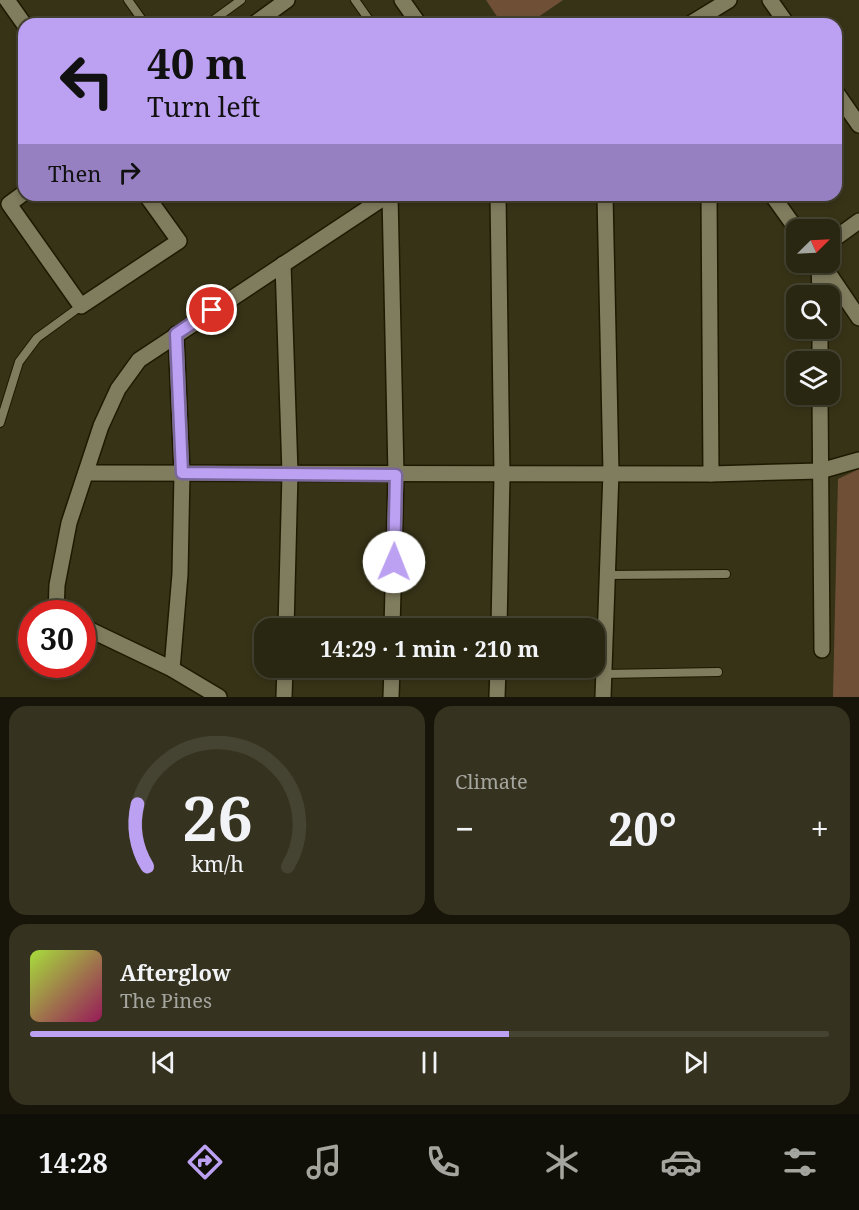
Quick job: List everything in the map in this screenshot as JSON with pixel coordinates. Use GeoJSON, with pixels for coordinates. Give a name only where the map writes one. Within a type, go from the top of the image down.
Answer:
{"type":"FeatureCollection","features":[{"type":"Feature","properties":{"kind":"street"},"geometry":{"type":"LineString","coordinates":[[7,0],[20,18]]}},
{"type":"Feature","properties":{"kind":"street"},"geometry":{"type":"LineString","coordinates":[[262,18],[287,0]]}},
{"type":"Feature","properties":{"kind":"street"},"geometry":{"type":"LineString","coordinates":[[402,0],[415,18]]}},
{"type":"Feature","properties":{"kind":"street"},"geometry":{"type":"LineString","coordinates":[[700,18],[729,0]]}},
{"type":"Feature","properties":{"kind":"street"},"geometry":{"type":"LineString","coordinates":[[770,0],[783,18]]}},
{"type":"Feature","properties":{"kind":"street"},"geometry":{"type":"LineString","coordinates":[[842,101],[859,125]]}},
{"type":"Feature","properties":{"kind":"street"},"geometry":{"type":"LineString","coordinates":[[18,197],[9,204],[81,306],[179,241],[150,201]]}},
{"type":"Feature","properties":{"kind":"street"},"geometry":{"type":"LineString","coordinates":[[56,600],[57,585],[69,524],[101,426],[118,389],[139,360],[380,201]]}},
{"type":"Feature","properties":{"kind":"street"},"geometry":{"type":"LineString","coordinates":[[389,201],[396,475],[393,618]]}},
{"type":"Feature","properties":{"kind":"street"},"geometry":{"type":"LineString","coordinates":[[498,201],[502,475],[499,618]]}},
{"type":"Feature","properties":{"kind":"street"},"geometry":{"type":"LineString","coordinates":[[605,201],[611,472],[605,624]]}},
{"type":"Feature","properties":{"kind":"street"},"geometry":{"type":"LineString","coordinates":[[709,201],[711,474]]}},
{"type":"Feature","properties":{"kind":"street"},"geometry":{"type":"LineString","coordinates":[[776,201],[789,219]]}},
{"type":"Feature","properties":{"kind":"street"},"geometry":{"type":"LineString","coordinates":[[840,235],[859,221]]}},
{"type":"Feature","properties":{"kind":"street"},"geometry":{"type":"LineString","coordinates":[[283,264],[290,473],[286,618]]}},
{"type":"Feature","properties":{"kind":"street"},"geometry":{"type":"LineString","coordinates":[[828,273],[859,318]]}},
{"type":"Feature","properties":{"kind":"street"},"geometry":{"type":"LineString","coordinates":[[172,669],[180,574],[182,473],[176,334]]}},
{"type":"Feature","properties":{"kind":"street"},"geometry":{"type":"LineString","coordinates":[[820,405],[822,650]]}},
{"type":"Feature","properties":{"kind":"street"},"geometry":{"type":"LineString","coordinates":[[87,474],[502,475],[611,472],[711,474],[820,471],[859,460]]}},
{"type":"Feature","properties":{"kind":"street"},"geometry":{"type":"LineString","coordinates":[[96,633],[172,669],[219,697]]}},
{"type":"Feature","properties":{"kind":"street"},"geometry":{"type":"LineString","coordinates":[[284,697],[285,678]]}},
{"type":"Feature","properties":{"kind":"street"},"geometry":{"type":"LineString","coordinates":[[391,697],[392,678]]}},
{"type":"Feature","properties":{"kind":"street"},"geometry":{"type":"LineString","coordinates":[[497,697],[498,678]]}},
{"type":"Feature","properties":{"kind":"street"},"geometry":{"type":"LineString","coordinates":[[603,678],[603,697]]}},
{"type":"Feature","properties":{"kind":"lane"},"geometry":{"type":"LineString","coordinates":[[128,0],[141,18]]}},
{"type":"Feature","properties":{"kind":"lane"},"geometry":{"type":"LineString","coordinates":[[216,18],[241,0]]}},
{"type":"Feature","properties":{"kind":"lane"},"geometry":{"type":"LineString","coordinates":[[355,0],[368,18]]}},
{"type":"Feature","properties":{"kind":"lane"},"geometry":{"type":"LineString","coordinates":[[0,423],[19,362],[38,338],[81,306]]}},
{"type":"Feature","properties":{"kind":"lane"},"geometry":{"type":"LineString","coordinates":[[607,575],[726,574]]}},
{"type":"Feature","properties":{"kind":"lane"},"geometry":{"type":"LineString","coordinates":[[605,674],[718,672]]}},
{"type":"Feature","properties":{"kind":"shaded area"},"geometry":{"type":"Polygon","coordinates":[[[486,0],[563,0],[537,18],[498,18],[486,0]]]}},
{"type":"Feature","properties":{"kind":"shaded area"},"geometry":{"type":"Polygon","coordinates":[[[859,469],[859,697],[833,697],[838,479],[859,469]]]}},
{"type":"Feature","properties":{"kind":"route"},"geometry":{"type":"LineString","coordinates":[[212,310],[176,334],[182,473],[396,475],[394,562]]}}]}
